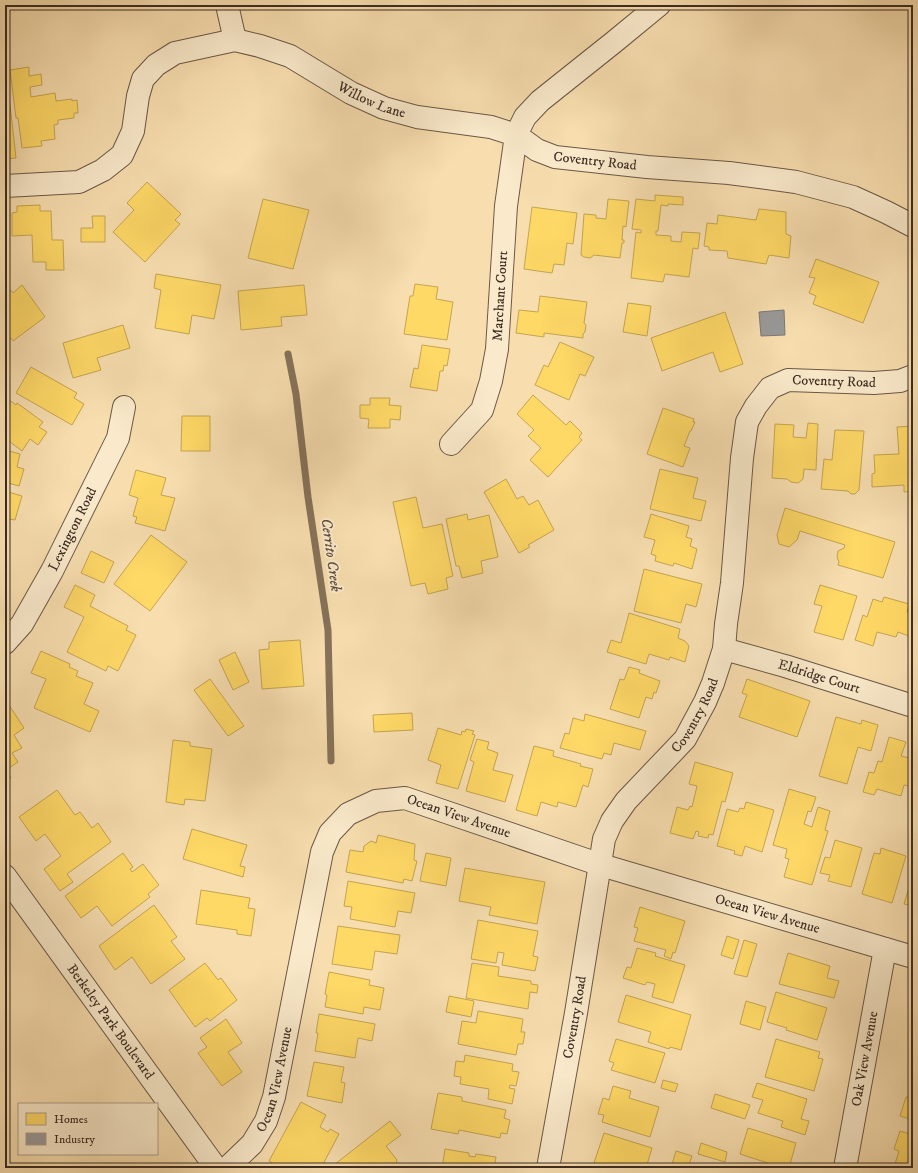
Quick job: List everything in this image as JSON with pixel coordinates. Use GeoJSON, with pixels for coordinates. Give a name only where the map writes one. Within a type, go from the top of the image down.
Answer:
{"type":"FeatureCollection","features":[{"type":"Feature","properties":{"kind":"street"},"geometry":{"type":"LineString","coordinates":[[5,186],[79,182],[104,170],[122,155],[134,131],[138,96],[143,79],[156,65],[175,53],[235,40],[227,5]]}},
{"type":"Feature","properties":{"kind":"street"},"geometry":{"type":"LineString","coordinates":[[516,135],[525,117],[540,100],[659,5]]}},
{"type":"Feature","properties":{"kind":"street","name":"Willow Lane"},"geometry":{"type":"LineString","coordinates":[[235,40],[260,46],[290,56],[351,93],[384,108],[417,117],[491,127],[516,135]]}},
{"type":"Feature","properties":{"kind":"street","name":"Coventry Road"},"geometry":{"type":"LineString","coordinates":[[516,135],[537,150],[555,157],[647,167],[729,173],[796,182],[853,197],[913,226]]}},
{"type":"Feature","properties":{"kind":"street","name":"Marchant Court"},"geometry":{"type":"LineString","coordinates":[[451,444],[482,410],[491,381],[497,349],[506,206],[516,135]]}},
{"type":"Feature","properties":{"kind":"street","name":"Coventry Road"},"geometry":{"type":"LineString","coordinates":[[548,1168],[576,1012],[604,839],[612,821],[626,801],[684,739],[714,683],[724,650],[732,583],[742,458],[747,422],[756,406],[770,388],[788,380],[846,381],[874,384],[900,381],[913,376]]}},
{"type":"Feature","properties":{"kind":"street","name":"Lexington Road"},"geometry":{"type":"LineString","coordinates":[[5,643],[22,624],[52,571],[118,438],[124,407]]}},
{"type":"Feature","properties":{"kind":"street","name":"Eldridge Court"},"geometry":{"type":"LineString","coordinates":[[724,650],[785,666],[913,706]]}},
{"type":"Feature","properties":{"kind":"street","name":"Ocean View Avenue"},"geometry":{"type":"LineString","coordinates":[[228,1168],[252,1144],[266,1121],[274,1097],[322,852],[330,833],[348,814],[376,801],[406,798],[600,865],[913,957]]}},
{"type":"Feature","properties":{"kind":"street","name":"Berkeley Park Boulevard"},"geometry":{"type":"LineString","coordinates":[[5,876],[216,1168]]}},
{"type":"Feature","properties":{"kind":"street","name":"Oak View Avenue"},"geometry":{"type":"LineString","coordinates":[[845,1168],[885,949]]}},
{"type":"Feature","properties":{"kind":"building: Homes"},"geometry":{"type":"Polygon","coordinates":[[[29,67],[29,76],[41,74],[42,85],[30,87],[31,97],[55,93],[56,101],[72,99],[72,101],[77,100],[78,113],[74,113],[74,118],[58,120],[58,124],[54,125],[55,139],[41,141],[42,146],[22,148],[18,118],[16,118],[10,70],[29,67]]]}},
{"type":"Feature","properties":{"kind":"building: Homes"},"geometry":{"type":"Polygon","coordinates":[[[8,87],[16,158],[5,159],[5,88],[8,87]]]}},
{"type":"Feature","properties":{"kind":"building: Homes"},"geometry":{"type":"Polygon","coordinates":[[[147,182],[181,214],[175,220],[180,224],[145,262],[113,232],[134,210],[127,203],[147,182]]]}},
{"type":"Feature","properties":{"kind":"building: Homes"},"geometry":{"type":"Polygon","coordinates":[[[655,195],[683,197],[683,205],[661,205],[658,231],[656,231],[656,235],[671,236],[671,241],[681,242],[682,232],[700,233],[698,249],[693,248],[689,277],[665,274],[663,282],[631,278],[636,232],[641,233],[641,230],[632,229],[636,199],[655,201],[655,195]]]}},
{"type":"Feature","properties":{"kind":"building: Homes"},"geometry":{"type":"Polygon","coordinates":[[[263,199],[309,210],[293,269],[248,258],[263,199]]]}},
{"type":"Feature","properties":{"kind":"building: Homes"},"geometry":{"type":"Polygon","coordinates":[[[608,199],[629,201],[626,227],[623,226],[622,240],[624,240],[624,243],[622,243],[620,258],[594,255],[590,258],[584,257],[581,255],[584,214],[596,215],[596,218],[606,219],[608,199]]]}},
{"type":"Feature","properties":{"kind":"building: Homes"},"geometry":{"type":"Polygon","coordinates":[[[40,205],[40,211],[51,211],[52,240],[63,240],[64,270],[46,270],[46,262],[33,262],[32,235],[12,236],[12,213],[17,212],[17,206],[40,205]]]}},
{"type":"Feature","properties":{"kind":"building: Homes"},"geometry":{"type":"Polygon","coordinates":[[[532,207],[577,213],[573,244],[567,243],[564,265],[554,264],[552,273],[524,269],[532,207]]]}},
{"type":"Feature","properties":{"kind":"building: Homes"},"geometry":{"type":"Polygon","coordinates":[[[759,209],[786,212],[786,234],[791,236],[789,258],[769,255],[766,264],[728,258],[727,251],[709,250],[709,247],[704,246],[707,223],[717,224],[718,215],[756,220],[759,209]]]}},
{"type":"Feature","properties":{"kind":"building: Homes"},"geometry":{"type":"Polygon","coordinates":[[[92,216],[105,216],[105,242],[81,242],[81,228],[93,228],[92,216]]]}},
{"type":"Feature","properties":{"kind":"building: Homes"},"geometry":{"type":"Polygon","coordinates":[[[816,259],[879,282],[863,323],[813,304],[816,296],[809,293],[815,278],[809,277],[816,259]]]}},
{"type":"Feature","properties":{"kind":"building: Homes"},"geometry":{"type":"Polygon","coordinates":[[[156,274],[221,285],[214,319],[192,315],[189,334],[155,328],[161,290],[154,288],[156,274]]]}},
{"type":"Feature","properties":{"kind":"building: Homes"},"geometry":{"type":"Polygon","coordinates":[[[5,283],[13,293],[22,285],[45,317],[13,341],[5,331],[5,283]]]}},
{"type":"Feature","properties":{"kind":"building: Homes"},"geometry":{"type":"Polygon","coordinates":[[[415,284],[438,287],[436,299],[453,302],[447,340],[404,334],[410,296],[413,296],[415,284]]]}},
{"type":"Feature","properties":{"kind":"building: Homes"},"geometry":{"type":"Polygon","coordinates":[[[304,285],[307,315],[281,317],[282,326],[241,330],[238,291],[304,285]]]}},
{"type":"Feature","properties":{"kind":"building: Homes"},"geometry":{"type":"Polygon","coordinates":[[[540,296],[587,302],[584,323],[586,325],[583,338],[544,333],[544,337],[516,333],[519,310],[538,312],[540,296]]]}},
{"type":"Feature","properties":{"kind":"building: Homes"},"geometry":{"type":"Polygon","coordinates":[[[628,303],[651,306],[647,336],[623,332],[628,303]]]}},
{"type":"Feature","properties":{"kind":"building: Homes"},"geometry":{"type":"Polygon","coordinates":[[[725,312],[743,364],[720,372],[713,352],[662,371],[651,338],[725,312]]]}},
{"type":"Feature","properties":{"kind":"building: Homes"},"geometry":{"type":"Polygon","coordinates":[[[123,325],[130,348],[97,358],[101,370],[73,378],[63,343],[123,325]]]}},
{"type":"Feature","properties":{"kind":"building: Homes"},"geometry":{"type":"Polygon","coordinates":[[[560,342],[594,357],[585,376],[580,374],[569,400],[535,385],[544,365],[548,367],[560,342]]]}},
{"type":"Feature","properties":{"kind":"building: Homes"},"geometry":{"type":"Polygon","coordinates":[[[422,345],[450,349],[447,366],[444,365],[443,371],[440,371],[437,391],[410,387],[414,368],[418,369],[422,345]]]}},
{"type":"Feature","properties":{"kind":"building: Homes"},"geometry":{"type":"Polygon","coordinates":[[[31,367],[77,393],[74,398],[84,404],[72,425],[16,393],[31,367]]]}},
{"type":"Feature","properties":{"kind":"building: Homes"},"geometry":{"type":"Polygon","coordinates":[[[533,395],[566,425],[570,421],[582,433],[579,437],[582,440],[548,477],[530,460],[541,448],[528,436],[534,430],[517,414],[533,395]]]}},
{"type":"Feature","properties":{"kind":"building: Homes"},"geometry":{"type":"Polygon","coordinates":[[[5,397],[16,405],[17,403],[43,422],[39,427],[47,432],[38,445],[30,439],[22,451],[5,438],[5,397]]]}},
{"type":"Feature","properties":{"kind":"building: Homes"},"geometry":{"type":"Polygon","coordinates":[[[370,398],[390,398],[389,405],[401,406],[400,420],[390,419],[390,428],[368,428],[369,419],[360,418],[360,405],[370,405],[370,398]]]}},
{"type":"Feature","properties":{"kind":"building: Homes"},"geometry":{"type":"Polygon","coordinates":[[[663,408],[694,419],[693,422],[695,422],[684,446],[690,448],[683,467],[647,454],[663,408]]]}},
{"type":"Feature","properties":{"kind":"building: Homes"},"geometry":{"type":"Polygon","coordinates":[[[182,416],[210,416],[210,451],[181,451],[182,416]]]}},
{"type":"Feature","properties":{"kind":"building: Homes"},"geometry":{"type":"Polygon","coordinates":[[[808,423],[818,424],[816,470],[804,469],[803,479],[798,483],[791,482],[787,479],[772,478],[775,424],[794,425],[793,437],[806,438],[808,423]]]}},
{"type":"Feature","properties":{"kind":"building: Homes"},"geometry":{"type":"Polygon","coordinates":[[[913,426],[913,491],[904,492],[904,485],[872,487],[872,474],[875,473],[874,455],[899,454],[897,427],[913,426]]]}},
{"type":"Feature","properties":{"kind":"building: Homes"},"geometry":{"type":"Polygon","coordinates":[[[835,430],[864,431],[859,490],[855,494],[851,494],[848,491],[821,489],[824,459],[832,460],[835,430]]]}},
{"type":"Feature","properties":{"kind":"building: Homes"},"geometry":{"type":"Polygon","coordinates":[[[5,450],[20,454],[17,467],[24,469],[19,486],[5,482],[5,450]]]}},
{"type":"Feature","properties":{"kind":"building: Homes"},"geometry":{"type":"Polygon","coordinates":[[[660,469],[698,478],[693,498],[706,501],[701,521],[650,509],[660,469]]]}},
{"type":"Feature","properties":{"kind":"building: Homes"},"geometry":{"type":"Polygon","coordinates":[[[136,470],[166,478],[161,495],[175,498],[165,531],[135,523],[137,517],[133,516],[138,498],[129,495],[136,470]]]}},
{"type":"Feature","properties":{"kind":"building: Homes"},"geometry":{"type":"Polygon","coordinates":[[[506,479],[517,499],[523,496],[529,505],[538,500],[554,530],[528,545],[530,547],[519,553],[484,492],[506,479]]]}},
{"type":"Feature","properties":{"kind":"building: Homes"},"geometry":{"type":"Polygon","coordinates":[[[5,491],[22,496],[15,520],[9,519],[5,530],[5,491]]]}},
{"type":"Feature","properties":{"kind":"building: Homes"},"geometry":{"type":"Polygon","coordinates":[[[416,497],[423,528],[442,524],[453,576],[446,578],[448,589],[428,594],[425,583],[411,586],[393,502],[416,497]]]}},
{"type":"Feature","properties":{"kind":"building: Homes"},"geometry":{"type":"Polygon","coordinates":[[[785,508],[895,542],[883,578],[838,565],[838,551],[844,548],[845,545],[800,531],[797,540],[789,547],[779,544],[777,535],[785,508]]]}},
{"type":"Feature","properties":{"kind":"building: Homes"},"geometry":{"type":"Polygon","coordinates":[[[467,514],[468,520],[489,515],[498,557],[481,561],[483,573],[462,578],[459,566],[456,566],[446,519],[467,514]]]}},
{"type":"Feature","properties":{"kind":"building: Homes"},"geometry":{"type":"Polygon","coordinates":[[[651,514],[689,526],[686,537],[692,539],[690,546],[697,549],[692,569],[674,563],[673,566],[655,561],[656,556],[651,554],[655,540],[644,537],[651,514]]]}},
{"type":"Feature","properties":{"kind":"building: Homes"},"geometry":{"type":"Polygon","coordinates":[[[151,535],[187,562],[150,611],[114,584],[151,535]]]}},
{"type":"Feature","properties":{"kind":"building: Homes"},"geometry":{"type":"Polygon","coordinates":[[[91,551],[114,562],[104,583],[81,573],[91,551]]]}},
{"type":"Feature","properties":{"kind":"building: Homes"},"geometry":{"type":"Polygon","coordinates":[[[644,569],[702,584],[696,607],[686,604],[681,623],[634,611],[644,569]]]}},
{"type":"Feature","properties":{"kind":"building: Homes"},"geometry":{"type":"Polygon","coordinates":[[[75,585],[95,595],[90,606],[128,626],[126,630],[136,635],[118,671],[108,666],[106,671],[67,652],[84,617],[64,607],[75,585]]]}},
{"type":"Feature","properties":{"kind":"building: Homes"},"geometry":{"type":"Polygon","coordinates":[[[820,585],[857,596],[843,640],[814,632],[822,606],[814,604],[820,585]]]}},
{"type":"Feature","properties":{"kind":"building: Homes"},"geometry":{"type":"Polygon","coordinates":[[[884,597],[909,604],[907,612],[913,614],[913,621],[909,636],[898,632],[896,637],[877,632],[873,646],[855,640],[863,615],[867,617],[873,599],[882,602],[884,597]]]}},
{"type":"Feature","properties":{"kind":"building: Homes"},"geometry":{"type":"Polygon","coordinates":[[[629,613],[680,629],[678,638],[685,641],[689,646],[685,662],[670,657],[669,660],[649,654],[646,664],[607,652],[611,640],[621,643],[629,613]]]}},
{"type":"Feature","properties":{"kind":"building: Homes"},"geometry":{"type":"Polygon","coordinates":[[[300,640],[304,686],[262,689],[259,650],[269,649],[269,642],[300,640]]]}},
{"type":"Feature","properties":{"kind":"building: Homes"},"geometry":{"type":"Polygon","coordinates":[[[41,651],[70,664],[69,667],[78,671],[76,676],[93,683],[84,704],[99,711],[90,732],[34,708],[46,679],[31,673],[41,651]]]}},
{"type":"Feature","properties":{"kind":"building: Homes"},"geometry":{"type":"Polygon","coordinates":[[[235,652],[249,682],[233,690],[219,660],[235,652]]]}},
{"type":"Feature","properties":{"kind":"building: Homes"},"geometry":{"type":"Polygon","coordinates":[[[629,667],[640,670],[639,673],[660,681],[656,693],[654,692],[652,699],[646,697],[639,718],[610,709],[620,679],[624,680],[629,667]]]}},
{"type":"Feature","properties":{"kind":"building: Homes"},"geometry":{"type":"Polygon","coordinates":[[[210,679],[244,726],[228,736],[194,690],[210,679]]]}},
{"type":"Feature","properties":{"kind":"building: Homes"},"geometry":{"type":"Polygon","coordinates":[[[747,679],[810,701],[797,737],[739,717],[747,695],[742,693],[747,679]]]}},
{"type":"Feature","properties":{"kind":"building: Homes"},"geometry":{"type":"Polygon","coordinates":[[[7,702],[24,728],[14,735],[22,748],[12,753],[18,762],[6,770],[11,778],[5,781],[5,703],[7,702]]]}},
{"type":"Feature","properties":{"kind":"building: Homes"},"geometry":{"type":"Polygon","coordinates":[[[412,713],[413,730],[374,732],[373,715],[412,713]]]}},
{"type":"Feature","properties":{"kind":"building: Homes"},"geometry":{"type":"Polygon","coordinates":[[[585,714],[646,731],[640,750],[614,743],[611,755],[604,753],[602,759],[560,748],[565,733],[569,734],[573,718],[584,721],[585,714]]]}},
{"type":"Feature","properties":{"kind":"building: Homes"},"geometry":{"type":"Polygon","coordinates":[[[836,717],[861,724],[862,720],[878,725],[871,751],[858,747],[847,784],[819,776],[836,717]]]}},
{"type":"Feature","properties":{"kind":"building: Homes"},"geometry":{"type":"Polygon","coordinates":[[[438,728],[461,735],[462,731],[465,732],[466,729],[474,731],[472,734],[475,735],[458,789],[436,783],[441,765],[428,760],[438,728]]]}},
{"type":"Feature","properties":{"kind":"building: Homes"},"geometry":{"type":"Polygon","coordinates":[[[889,737],[906,742],[901,756],[913,759],[913,787],[904,785],[901,796],[877,789],[874,795],[863,792],[869,772],[874,773],[878,761],[882,762],[889,737]]]}},
{"type":"Feature","properties":{"kind":"building: Homes"},"geometry":{"type":"Polygon","coordinates":[[[477,739],[489,742],[487,749],[498,753],[493,770],[513,775],[505,802],[466,791],[474,762],[470,760],[477,739]]]}},
{"type":"Feature","properties":{"kind":"building: Homes"},"geometry":{"type":"Polygon","coordinates":[[[173,740],[190,742],[190,746],[212,749],[205,801],[185,799],[184,805],[166,802],[173,740]]]}},
{"type":"Feature","properties":{"kind":"building: Homes"},"geometry":{"type":"Polygon","coordinates":[[[534,746],[554,751],[553,756],[593,769],[588,787],[583,785],[576,807],[558,802],[557,807],[541,802],[537,816],[516,810],[534,746]]]}},
{"type":"Feature","properties":{"kind":"building: Homes"},"geometry":{"type":"Polygon","coordinates":[[[695,762],[733,773],[725,802],[722,801],[713,835],[709,834],[708,838],[698,836],[699,832],[696,831],[693,839],[670,833],[677,807],[688,810],[690,806],[692,807],[697,786],[689,784],[695,762]]]}},
{"type":"Feature","properties":{"kind":"building: Homes"},"geometry":{"type":"Polygon","coordinates":[[[789,789],[816,797],[811,812],[808,811],[804,824],[812,827],[818,807],[830,811],[825,830],[828,831],[812,885],[784,877],[789,859],[785,858],[787,849],[773,845],[789,789]]]}},
{"type":"Feature","properties":{"kind":"building: Homes"},"geometry":{"type":"Polygon","coordinates":[[[57,790],[75,815],[80,812],[92,828],[98,823],[111,842],[67,874],[73,882],[60,891],[44,869],[61,856],[45,834],[36,841],[19,817],[57,790]]]}},
{"type":"Feature","properties":{"kind":"building: Homes"},"geometry":{"type":"Polygon","coordinates":[[[746,802],[774,810],[762,852],[745,846],[742,856],[734,854],[735,851],[717,846],[727,809],[738,812],[740,808],[744,809],[746,802]]]}},
{"type":"Feature","properties":{"kind":"building: Homes"},"geometry":{"type":"Polygon","coordinates":[[[192,829],[247,845],[240,866],[245,867],[243,877],[183,859],[192,829]]]}},
{"type":"Feature","properties":{"kind":"building: Homes"},"geometry":{"type":"Polygon","coordinates":[[[378,835],[415,844],[414,860],[417,861],[412,881],[404,879],[403,883],[346,872],[350,850],[363,852],[364,846],[371,841],[376,843],[378,835]]]}},
{"type":"Feature","properties":{"kind":"building: Homes"},"geometry":{"type":"Polygon","coordinates":[[[835,840],[862,848],[851,887],[828,881],[830,875],[820,873],[825,857],[830,858],[835,840]]]}},
{"type":"Feature","properties":{"kind":"building: Homes"},"geometry":{"type":"Polygon","coordinates":[[[881,848],[906,856],[892,903],[862,894],[874,853],[880,854],[881,848]]]}},
{"type":"Feature","properties":{"kind":"building: Homes"},"geometry":{"type":"Polygon","coordinates":[[[123,853],[133,867],[130,869],[132,872],[143,864],[159,885],[148,894],[150,897],[112,926],[97,906],[81,918],[65,896],[123,853]]]}},
{"type":"Feature","properties":{"kind":"building: Homes"},"geometry":{"type":"Polygon","coordinates":[[[426,853],[451,858],[446,886],[420,881],[426,853]]]}},
{"type":"Feature","properties":{"kind":"building: Homes"},"geometry":{"type":"Polygon","coordinates":[[[465,868],[545,882],[537,924],[489,915],[491,907],[459,901],[465,868]]]}},
{"type":"Feature","properties":{"kind":"building: Homes"},"geometry":{"type":"Polygon","coordinates":[[[913,875],[913,906],[904,904],[913,875]]]}},
{"type":"Feature","properties":{"kind":"building: Homes"},"geometry":{"type":"Polygon","coordinates":[[[348,881],[415,893],[411,913],[398,911],[395,927],[350,919],[352,907],[344,906],[348,881]]]}},
{"type":"Feature","properties":{"kind":"building: Homes"},"geometry":{"type":"Polygon","coordinates":[[[201,890],[250,898],[248,908],[255,909],[251,936],[237,934],[237,930],[196,924],[201,890]]]}},
{"type":"Feature","properties":{"kind":"building: Homes"},"geometry":{"type":"Polygon","coordinates":[[[154,905],[177,937],[171,941],[185,959],[151,984],[132,957],[115,970],[99,946],[154,905]]]}},
{"type":"Feature","properties":{"kind":"building: Homes"},"geometry":{"type":"Polygon","coordinates":[[[640,907],[685,921],[675,953],[673,952],[671,959],[664,956],[666,950],[634,941],[638,928],[634,927],[640,907]]]}},
{"type":"Feature","properties":{"kind":"building: Homes"},"geometry":{"type":"Polygon","coordinates":[[[478,920],[538,931],[533,956],[538,957],[535,971],[502,965],[504,953],[498,952],[496,963],[471,959],[478,920]]]}},
{"type":"Feature","properties":{"kind":"building: Homes"},"geometry":{"type":"Polygon","coordinates":[[[338,926],[400,935],[397,954],[375,951],[372,970],[332,964],[338,926]]]}},
{"type":"Feature","properties":{"kind":"building: Homes"},"geometry":{"type":"Polygon","coordinates":[[[727,936],[739,940],[733,959],[721,955],[727,936]]]}},
{"type":"Feature","properties":{"kind":"building: Homes"},"geometry":{"type":"Polygon","coordinates":[[[744,940],[757,944],[747,977],[734,974],[744,940]]]}},
{"type":"Feature","properties":{"kind":"building: Homes"},"geometry":{"type":"Polygon","coordinates":[[[637,948],[656,953],[655,956],[685,965],[673,1003],[652,997],[655,984],[647,982],[645,985],[623,978],[627,967],[631,968],[637,948]]]}},
{"type":"Feature","properties":{"kind":"building: Homes"},"geometry":{"type":"Polygon","coordinates":[[[788,953],[830,966],[827,978],[839,981],[834,998],[779,984],[788,953]]]}},
{"type":"Feature","properties":{"kind":"building: Homes"},"geometry":{"type":"Polygon","coordinates":[[[205,963],[218,980],[221,978],[237,1000],[210,1021],[207,1018],[195,1027],[169,990],[205,963]]]}},
{"type":"Feature","properties":{"kind":"building: Homes"},"geometry":{"type":"Polygon","coordinates":[[[472,963],[499,967],[498,976],[531,981],[531,984],[538,985],[537,993],[530,992],[528,1009],[466,998],[472,963]]]}},
{"type":"Feature","properties":{"kind":"building: Homes"},"geometry":{"type":"Polygon","coordinates":[[[329,972],[370,980],[369,985],[384,988],[380,1010],[364,1007],[363,1014],[325,1007],[327,995],[325,994],[329,972]]]}},
{"type":"Feature","properties":{"kind":"building: Homes"},"geometry":{"type":"Polygon","coordinates":[[[776,992],[827,1008],[817,1040],[767,1022],[776,992]]]}},
{"type":"Feature","properties":{"kind":"building: Homes"},"geometry":{"type":"Polygon","coordinates":[[[626,995],[691,1015],[681,1050],[670,1047],[669,1049],[648,1042],[651,1032],[618,1022],[626,995]]]}},
{"type":"Feature","properties":{"kind":"building: Homes"},"geometry":{"type":"Polygon","coordinates":[[[449,996],[474,1001],[471,1017],[446,1012],[449,996]]]}},
{"type":"Feature","properties":{"kind":"building: Homes"},"geometry":{"type":"Polygon","coordinates":[[[746,1001],[766,1007],[760,1030],[740,1024],[746,1001]]]}},
{"type":"Feature","properties":{"kind":"building: Homes"},"geometry":{"type":"Polygon","coordinates":[[[478,1011],[523,1019],[521,1032],[525,1032],[523,1044],[518,1044],[516,1055],[458,1044],[462,1021],[476,1023],[478,1011]]]}},
{"type":"Feature","properties":{"kind":"building: Homes"},"geometry":{"type":"Polygon","coordinates":[[[319,1014],[375,1024],[372,1041],[358,1038],[355,1058],[315,1051],[319,1014]]]}},
{"type":"Feature","properties":{"kind":"building: Homes"},"geometry":{"type":"Polygon","coordinates":[[[226,1019],[242,1043],[228,1052],[242,1072],[222,1086],[198,1053],[207,1047],[200,1038],[226,1019]]]}},
{"type":"Feature","properties":{"kind":"building: Homes"},"geometry":{"type":"Polygon","coordinates":[[[616,1039],[665,1053],[655,1083],[611,1070],[614,1063],[609,1061],[616,1039]]]}},
{"type":"Feature","properties":{"kind":"building: Homes"},"geometry":{"type":"Polygon","coordinates":[[[776,1039],[820,1052],[818,1058],[823,1059],[814,1091],[765,1077],[776,1039]]]}},
{"type":"Feature","properties":{"kind":"building: Homes"},"geometry":{"type":"Polygon","coordinates":[[[465,1055],[513,1064],[512,1071],[519,1072],[516,1086],[510,1085],[509,1088],[515,1089],[512,1104],[488,1099],[489,1089],[460,1084],[461,1077],[454,1076],[456,1061],[464,1062],[465,1055]]]}},
{"type":"Feature","properties":{"kind":"building: Homes"},"geometry":{"type":"Polygon","coordinates":[[[913,1056],[913,1075],[908,1074],[913,1056]]]}},
{"type":"Feature","properties":{"kind":"building: Homes"},"geometry":{"type":"Polygon","coordinates":[[[314,1062],[344,1067],[341,1082],[345,1083],[342,1103],[307,1096],[314,1062]]]}},
{"type":"Feature","properties":{"kind":"building: Homes"},"geometry":{"type":"Polygon","coordinates":[[[663,1080],[678,1084],[675,1092],[661,1088],[663,1080]]]}},
{"type":"Feature","properties":{"kind":"building: Homes"},"geometry":{"type":"Polygon","coordinates":[[[757,1083],[807,1099],[801,1119],[809,1121],[805,1135],[781,1127],[783,1121],[758,1113],[763,1100],[752,1097],[757,1083]]]}},
{"type":"Feature","properties":{"kind":"building: Homes"},"geometry":{"type":"Polygon","coordinates":[[[613,1086],[631,1091],[629,1098],[659,1107],[650,1137],[602,1122],[604,1115],[598,1114],[603,1098],[609,1100],[613,1086]]]}},
{"type":"Feature","properties":{"kind":"building: Homes"},"geometry":{"type":"Polygon","coordinates":[[[913,1092],[913,1120],[900,1116],[906,1097],[911,1098],[913,1092]]]}},
{"type":"Feature","properties":{"kind":"building: Homes"},"geometry":{"type":"Polygon","coordinates":[[[438,1093],[462,1097],[462,1101],[506,1110],[504,1118],[510,1120],[507,1134],[501,1133],[500,1138],[459,1130],[458,1134],[431,1129],[438,1093]]]}},
{"type":"Feature","properties":{"kind":"building: Homes"},"geometry":{"type":"Polygon","coordinates":[[[715,1094],[750,1105],[745,1119],[711,1108],[715,1094]]]}},
{"type":"Feature","properties":{"kind":"building: Homes"},"geometry":{"type":"Polygon","coordinates":[[[301,1102],[326,1115],[320,1127],[328,1132],[330,1129],[339,1134],[321,1168],[281,1168],[269,1161],[301,1102]]]}},
{"type":"Feature","properties":{"kind":"building: Homes"},"geometry":{"type":"Polygon","coordinates":[[[390,1121],[401,1135],[386,1146],[397,1160],[395,1168],[330,1168],[390,1121]]]}},
{"type":"Feature","properties":{"kind":"building: Homes"},"geometry":{"type":"Polygon","coordinates":[[[748,1128],[796,1143],[789,1168],[783,1168],[740,1154],[748,1128]]]}},
{"type":"Feature","properties":{"kind":"building: Homes"},"geometry":{"type":"Polygon","coordinates":[[[900,1131],[913,1135],[913,1168],[895,1164],[899,1151],[894,1149],[900,1131]]]}},
{"type":"Feature","properties":{"kind":"building: Homes"},"geometry":{"type":"Polygon","coordinates":[[[604,1133],[652,1148],[646,1168],[609,1168],[594,1163],[604,1133]]]}},
{"type":"Feature","properties":{"kind":"building: Homes"},"geometry":{"type":"Polygon","coordinates":[[[701,1143],[727,1152],[725,1162],[698,1154],[701,1143]]]}},
{"type":"Feature","properties":{"kind":"building: Homes"},"geometry":{"type":"Polygon","coordinates":[[[445,1149],[469,1153],[469,1156],[475,1157],[476,1154],[496,1157],[494,1168],[442,1168],[445,1149]]]}},
{"type":"Feature","properties":{"kind":"building: Homes"},"geometry":{"type":"Polygon","coordinates":[[[676,1151],[692,1156],[688,1168],[671,1168],[676,1151]]]}},
{"type":"Feature","properties":{"kind":"building: Industry"},"geometry":{"type":"Polygon","coordinates":[[[784,310],[785,335],[761,336],[759,312],[784,310]]]}},
{"type":"Feature","properties":{"kind":"waterway","name":"Cerrito Creek"},"geometry":{"type":"LineString","coordinates":[[288,354],[296,394],[308,497],[328,630],[331,761]]}}]}
